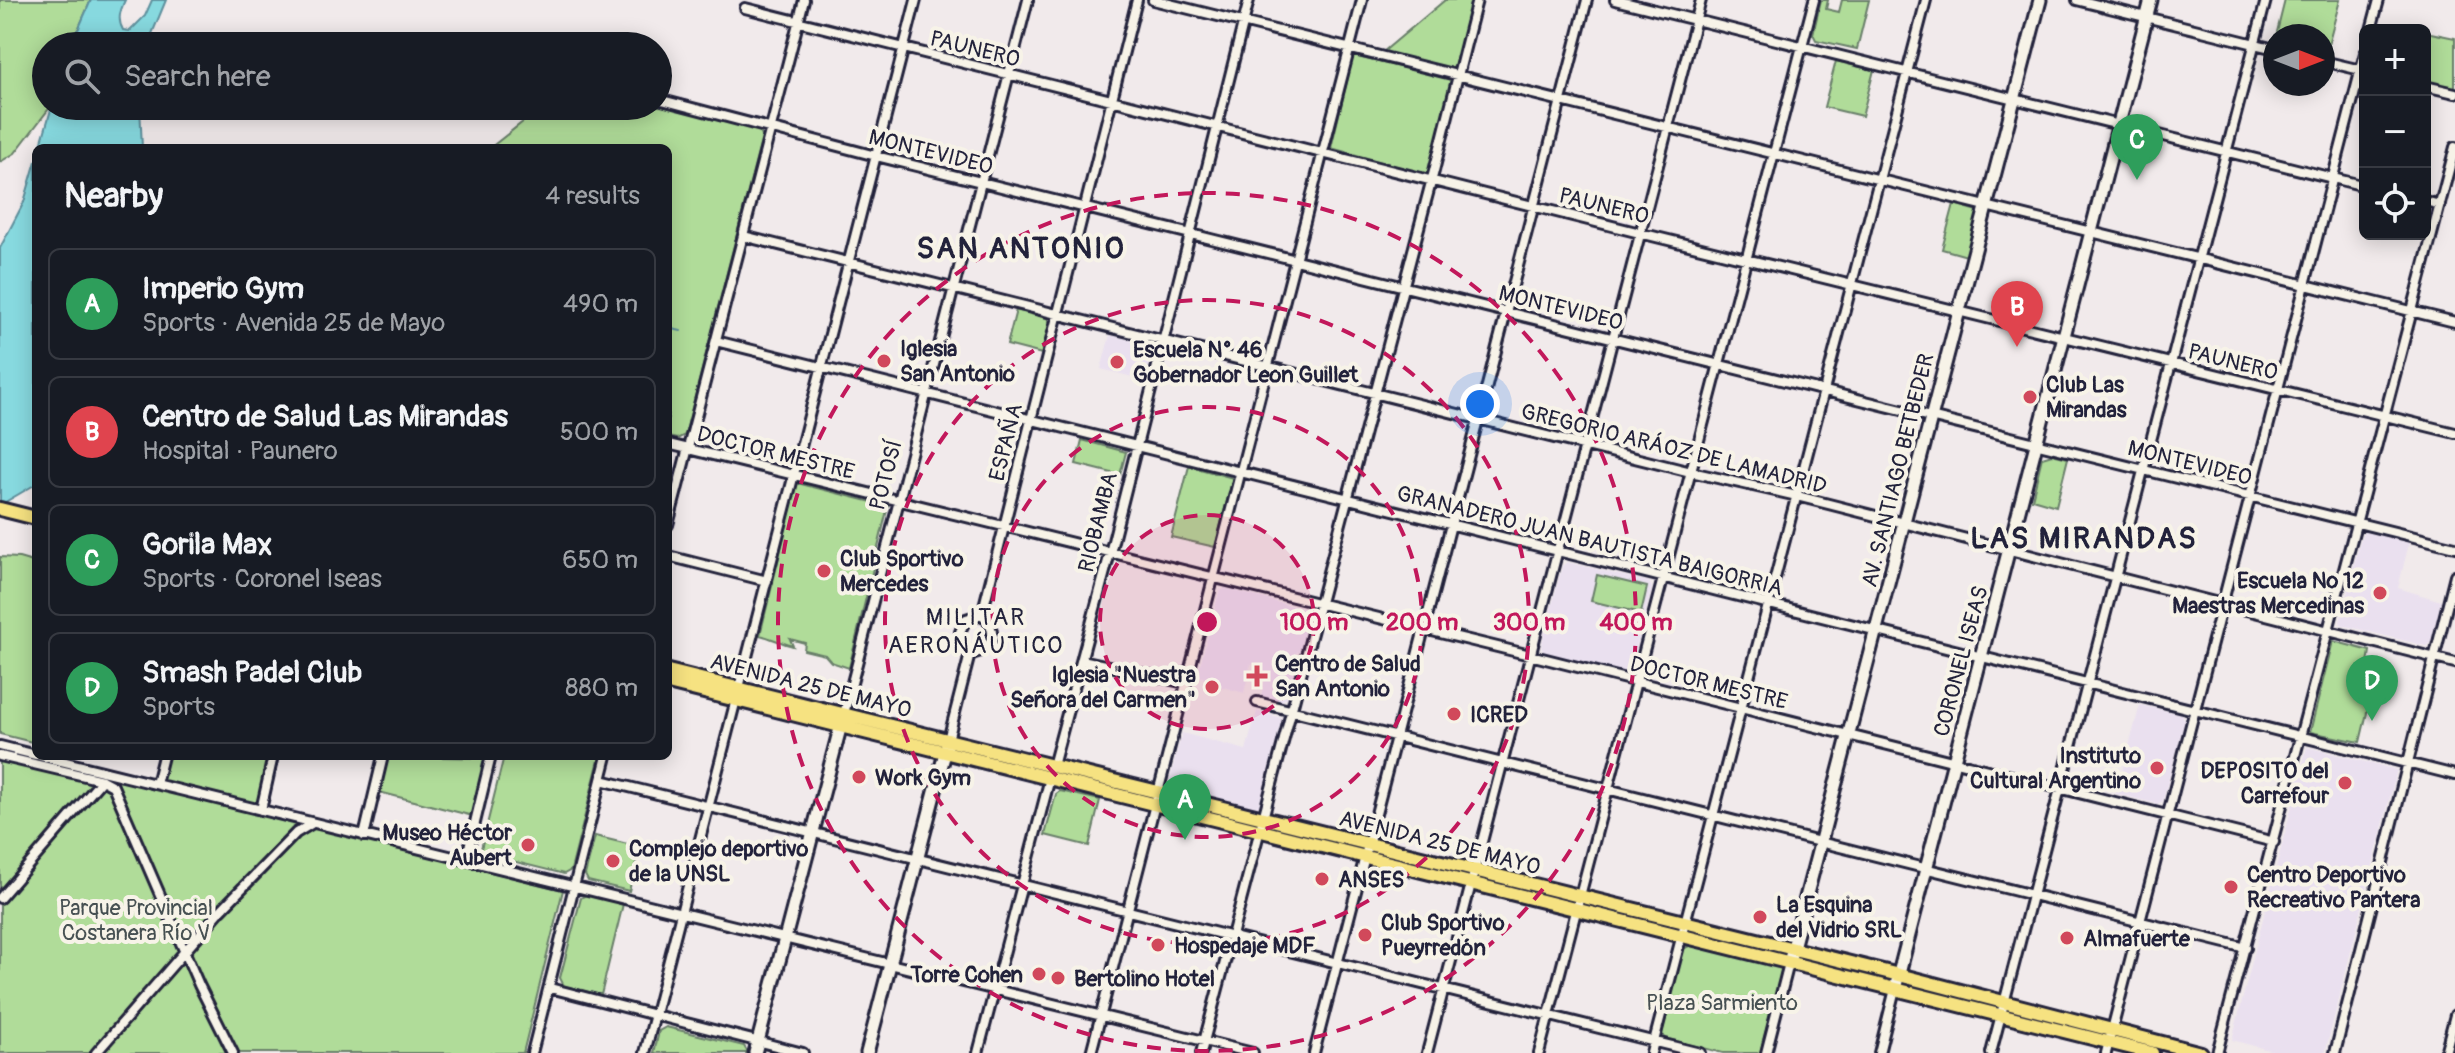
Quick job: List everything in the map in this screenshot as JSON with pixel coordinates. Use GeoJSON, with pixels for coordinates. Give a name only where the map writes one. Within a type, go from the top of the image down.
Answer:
{"type":"FeatureCollection","features":[{"type":"Feature","properties":{"kind":"main road"},"geometry":{"type":"LineString","coordinates":[[0,509],[30,516]]}},
{"type":"Feature","properties":{"kind":"main road","name":"AVENIDA 25 DE MAYO"},"geometry":{"type":"LineString","coordinates":[[672,672],[738,694],[1683,929],[1793,949],[1899,975],[2152,1053]]}},
{"type":"Feature","properties":{"kind":"main road","name":"AVENIDA 25 DE MAYO"},"geometry":{"type":"LineString","coordinates":[[672,684],[738,694]]}},
{"type":"Feature","properties":{"kind":"main road","name":"AVENIDA 25 DE MAYO"},"geometry":{"type":"LineString","coordinates":[[1683,929],[1789,963],[1895,989],[2002,1009]]}},
{"type":"Feature","properties":{"kind":"main road","name":"AVENIDA 25 DE MAYO"},"geometry":{"type":"LineString","coordinates":[[2109,1042],[2201,1053]]}},
{"type":"Feature","properties":{"kind":"street"},"geometry":{"type":"LineString","coordinates":[[672,510],[804,0]]}},
{"type":"Feature","properties":{"kind":"street"},"geometry":{"type":"LineString","coordinates":[[645,1053],[916,0]]}},
{"type":"Feature","properties":{"kind":"street","name":"POTOSÍ"},"geometry":{"type":"LineString","coordinates":[[756,1047],[1028,0]]}},
{"type":"Feature","properties":{"kind":"street","name":"ESPAÑA"},"geometry":{"type":"LineString","coordinates":[[982,614],[1137,0]]}},
{"type":"Feature","properties":{"kind":"street"},"geometry":{"type":"LineString","coordinates":[[1153,0],[2455,322]]}},
{"type":"Feature","properties":{"kind":"street","name":"RIOBAMBA"},"geometry":{"type":"LineString","coordinates":[[978,1053],[1110,553],[1249,0]]}},
{"type":"Feature","properties":{"kind":"street"},"geometry":{"type":"LineString","coordinates":[[1091,1053],[1362,0]]}},
{"type":"Feature","properties":{"kind":"street"},"geometry":{"type":"LineString","coordinates":[[1201,1053],[1477,0]]}},
{"type":"Feature","properties":{"kind":"street"},"geometry":{"type":"LineString","coordinates":[[1314,1053],[1587,0]]}},
{"type":"Feature","properties":{"kind":"street"},"geometry":{"type":"LineString","coordinates":[[1615,0],[2359,184]]}},
{"type":"Feature","properties":{"kind":"street"},"geometry":{"type":"LineString","coordinates":[[1427,1053],[1701,0]]}},
{"type":"Feature","properties":{"kind":"street"},"geometry":{"type":"LineString","coordinates":[[1539,1053],[1814,0]]}},
{"type":"Feature","properties":{"kind":"street"},"geometry":{"type":"LineString","coordinates":[[1651,1053],[1926,0]]}},
{"type":"Feature","properties":{"kind":"street","name":"AV. SANTIAGO BETBEDER"},"geometry":{"type":"LineString","coordinates":[[1789,963],[2040,0]]}},
{"type":"Feature","properties":{"kind":"street"},"geometry":{"type":"LineString","coordinates":[[2077,0],[2263,46]]}},
{"type":"Feature","properties":{"kind":"street","name":"CORONEL ISEAS"},"geometry":{"type":"LineString","coordinates":[[1879,1053],[2151,0]]}},
{"type":"Feature","properties":{"kind":"street"},"geometry":{"type":"LineString","coordinates":[[1991,1053],[2266,0]]}},
{"type":"Feature","properties":{"kind":"street"},"geometry":{"type":"LineString","coordinates":[[2373,24],[2379,0]]}},
{"type":"Feature","properties":{"kind":"street","name":"PAUNERO"},"geometry":{"type":"LineString","coordinates":[[745,8],[1640,233],[2455,433]]}},
{"type":"Feature","properties":{"kind":"street"},"geometry":{"type":"LineString","coordinates":[[2335,64],[2359,70]]}},
{"type":"Feature","properties":{"kind":"street"},"geometry":{"type":"LineString","coordinates":[[2109,1042],[2359,85]]}},
{"type":"Feature","properties":{"kind":"street"},"geometry":{"type":"LineString","coordinates":[[2431,87],[2455,93]]}},
{"type":"Feature","properties":{"kind":"street","name":"MONTEVIDEO"},"geometry":{"type":"LineString","coordinates":[[672,103],[1718,366],[2455,547]]}},
{"type":"Feature","properties":{"kind":"street"},"geometry":{"type":"LineString","coordinates":[[2217,1053],[2455,147]]}},
{"type":"Feature","properties":{"kind":"street"},"geometry":{"type":"LineString","coordinates":[[2431,203],[2440,205]]}},
{"type":"Feature","properties":{"kind":"street","name":"GREGORIO ARÁOZ DE LAMADRID"},"geometry":{"type":"LineString","coordinates":[[743,236],[1797,496],[2455,663]]}},
{"type":"Feature","properties":{"kind":"street","name":"GRANADERO JUAN BAUTISTA BAIGORRIA"},"geometry":{"type":"LineString","coordinates":[[716,341],[2455,775]]}},
{"type":"Feature","properties":{"kind":"street","name":"DOCTOR MESTRE"},"geometry":{"type":"LineString","coordinates":[[672,445],[1530,655],[2274,842]]}},
{"type":"Feature","properties":{"kind":"street"},"geometry":{"type":"LineString","coordinates":[[672,557],[767,581]]}},
{"type":"Feature","properties":{"kind":"street"},"geometry":{"type":"LineString","coordinates":[[2335,1053],[2455,575]]}},
{"type":"Feature","properties":{"kind":"street","name":"ESPAÑA"},"geometry":{"type":"LineString","coordinates":[[970,654],[985,650],[992,639],[992,626],[982,614]]}},
{"type":"Feature","properties":{"kind":"street","name":"ESPAÑA"},"geometry":{"type":"LineString","coordinates":[[970,654],[963,646],[960,632],[966,619],[982,614]]}},
{"type":"Feature","properties":{"kind":"street","name":"ESPAÑA"},"geometry":{"type":"LineString","coordinates":[[867,1053],[970,654]]}},
{"type":"Feature","properties":{"kind":"street"},"geometry":{"type":"LineString","coordinates":[[1082,660],[1185,683]]}},
{"type":"Feature","properties":{"kind":"street"},"geometry":{"type":"LineString","coordinates":[[1257,702],[2246,948]]}},
{"type":"Feature","properties":{"kind":"street"},"geometry":{"type":"LineString","coordinates":[[0,746],[32,753]]}},
{"type":"Feature","properties":{"kind":"street"},"geometry":{"type":"LineString","coordinates":[[0,756],[102,780],[113,786],[233,1053]]}},
{"type":"Feature","properties":{"kind":"street"},"geometry":{"type":"LineString","coordinates":[[59,760],[1253,1053]]}},
{"type":"Feature","properties":{"kind":"street"},"geometry":{"type":"LineString","coordinates":[[91,768],[92,760]]}},
{"type":"Feature","properties":{"kind":"street"},"geometry":{"type":"LineString","coordinates":[[156,784],[162,760]]}},
{"type":"Feature","properties":{"kind":"street"},"geometry":{"type":"LineString","coordinates":[[261,810],[272,760]]}},
{"type":"Feature","properties":{"kind":"street"},"geometry":{"type":"LineString","coordinates":[[364,836],[382,760]]}},
{"type":"Feature","properties":{"kind":"street"},"geometry":{"type":"LineString","coordinates":[[466,860],[490,760]]}},
{"type":"Feature","properties":{"kind":"street"},"geometry":{"type":"LineString","coordinates":[[532,1053],[606,760]]}},
{"type":"Feature","properties":{"kind":"street"},"geometry":{"type":"LineString","coordinates":[[0,898],[102,780]]}},
{"type":"Feature","properties":{"kind":"street"},"geometry":{"type":"LineString","coordinates":[[601,780],[1700,1053]]}},
{"type":"Feature","properties":{"kind":"street"},"geometry":{"type":"LineString","coordinates":[[96,1053],[221,910],[296,833],[312,823]]}},
{"type":"Feature","properties":{"kind":"street"},"geometry":{"type":"LineString","coordinates":[[1766,1053],[1789,963]]}},
{"type":"Feature","properties":{"kind":"street"},"geometry":{"type":"LineString","coordinates":[[550,988],[655,1015],[756,1047],[803,1053]]}},
{"type":"Feature","properties":{"kind":"street"},"geometry":{"type":"LineString","coordinates":[[2445,1053],[2455,1015]]}},
{"type":"Feature","properties":{"kind":"shaded area","name":"Escuela N° 46 Gobernador Leon Guillet"},"geometry":{"type":"Polygon","coordinates":[[[1110,335],[1150,345],[1153,350],[1145,380],[1101,369],[1110,335]]]}},
{"type":"Feature","properties":{"kind":"shaded area","name":"Escuela Nº 12 Maestras Mercedinas"},"geometry":{"type":"Polygon","coordinates":[[[2365,532],[2409,543],[2398,588],[2441,601],[2431,642],[2426,646],[2340,622],[2365,532]]]}},
{"type":"Feature","properties":{"kind":"shaded area"},"geometry":{"type":"Polygon","coordinates":[[[1567,562],[1649,582],[1652,588],[1631,669],[1627,673],[1544,652],[1541,647],[1562,566],[1567,562]]]}},
{"type":"Feature","properties":{"kind":"shaded area"},"geometry":{"type":"Polygon","coordinates":[[[1225,588],[1307,610],[1309,614],[1300,651],[1295,654],[1297,661],[1287,698],[1282,701],[1261,696],[1266,675],[1260,673],[1261,666],[1251,664],[1244,693],[1197,676],[1219,592],[1225,588]]]}},
{"type":"Feature","properties":{"kind":"shaded area"},"geometry":{"type":"Polygon","coordinates":[[[2140,705],[2181,714],[2185,720],[2163,801],[2157,804],[2116,794],[2140,705]]]}},
{"type":"Feature","properties":{"kind":"shaded area"},"geometry":{"type":"Polygon","coordinates":[[[1257,711],[1282,718],[1259,806],[1255,808],[1171,785],[1169,781],[1182,733],[1246,750],[1257,711]]]}},
{"type":"Feature","properties":{"kind":"shaded area"},"geometry":{"type":"Polygon","coordinates":[[[2307,747],[2397,770],[2325,1053],[2280,1053],[2232,1040],[2307,747]]]}},
{"type":"Feature","properties":{"kind":"green space"},"geometry":{"type":"Polygon","coordinates":[[[0,0],[91,0],[77,32],[32,32],[32,120],[40,120],[15,153],[0,162],[0,0]]]}},
{"type":"Feature","properties":{"kind":"green space"},"geometry":{"type":"Polygon","coordinates":[[[1445,0],[1473,0],[1456,70],[1383,52],[1445,0]]]}},
{"type":"Feature","properties":{"kind":"green space"},"geometry":{"type":"Polygon","coordinates":[[[1821,0],[1828,0],[1826,9],[1839,12],[1842,0],[1869,0],[1857,49],[1816,40],[1813,34],[1821,0]]]}},
{"type":"Feature","properties":{"kind":"green space"},"geometry":{"type":"Polygon","coordinates":[[[2285,0],[2340,0],[2334,24],[2279,24],[2285,0]]]}},
{"type":"Feature","properties":{"kind":"green space"},"geometry":{"type":"Polygon","coordinates":[[[2431,33],[2455,38],[2455,88],[2431,82],[2431,33]]]}},
{"type":"Feature","properties":{"kind":"green space"},"geometry":{"type":"Polygon","coordinates":[[[1353,56],[1452,79],[1429,175],[1331,148],[1353,56]]]}},
{"type":"Feature","properties":{"kind":"green space"},"geometry":{"type":"Polygon","coordinates":[[[1836,61],[1874,70],[1862,116],[1824,107],[1836,61]]]}},
{"type":"Feature","properties":{"kind":"green space"},"geometry":{"type":"Polygon","coordinates":[[[672,107],[760,131],[762,137],[685,435],[672,438],[672,144],[495,144],[525,120],[672,120],[672,107]]]}},
{"type":"Feature","properties":{"kind":"green space"},"geometry":{"type":"Polygon","coordinates":[[[1954,204],[1978,211],[1967,256],[1942,249],[1954,204]]]}},
{"type":"Feature","properties":{"kind":"green space"},"geometry":{"type":"Polygon","coordinates":[[[1016,310],[1047,318],[1050,323],[1042,354],[1007,345],[1016,310]]]}},
{"type":"Feature","properties":{"kind":"green space"},"geometry":{"type":"Polygon","coordinates":[[[1082,440],[1126,452],[1120,475],[1076,464],[1082,440]]]}},
{"type":"Feature","properties":{"kind":"green space"},"geometry":{"type":"Polygon","coordinates":[[[2052,454],[2068,458],[2056,506],[2032,499],[2042,457],[2052,454]]]}},
{"type":"Feature","properties":{"kind":"green space"},"geometry":{"type":"Polygon","coordinates":[[[1189,466],[1233,478],[1215,547],[1171,537],[1189,466]]]}},
{"type":"Feature","properties":{"kind":"green space","name":"Club Sportivo Mercedes"},"geometry":{"type":"Polygon","coordinates":[[[797,483],[888,506],[849,668],[831,662],[825,655],[804,650],[805,643],[790,639],[793,646],[760,635],[797,483]]]}},
{"type":"Feature","properties":{"kind":"green space"},"geometry":{"type":"Polygon","coordinates":[[[0,557],[19,558],[32,562],[32,742],[0,734],[0,557]]]}},
{"type":"Feature","properties":{"kind":"green space"},"geometry":{"type":"Polygon","coordinates":[[[1597,575],[1647,587],[1641,613],[1591,601],[1597,575]]]}},
{"type":"Feature","properties":{"kind":"green space"},"geometry":{"type":"Polygon","coordinates":[[[2333,641],[2370,651],[2366,675],[2381,679],[2371,696],[2360,742],[2310,732],[2333,641]]]}},
{"type":"Feature","properties":{"kind":"green space","name":"Parque Provincial Costanera Río V"},"geometry":{"type":"Polygon","coordinates":[[[0,749],[32,757],[32,760],[44,760],[563,890],[523,1053],[0,1053],[0,749]]]}},
{"type":"Feature","properties":{"kind":"green space"},"geometry":{"type":"Polygon","coordinates":[[[166,760],[269,760],[259,806],[160,782],[166,760]]]}},
{"type":"Feature","properties":{"kind":"green space"},"geometry":{"type":"Polygon","coordinates":[[[386,760],[487,760],[473,816],[379,792],[386,760]]]}},
{"type":"Feature","properties":{"kind":"green space"},"geometry":{"type":"Polygon","coordinates":[[[503,760],[599,760],[571,870],[564,874],[480,853],[503,760]]]}},
{"type":"Feature","properties":{"kind":"green space"},"geometry":{"type":"Polygon","coordinates":[[[1060,791],[1100,800],[1089,846],[1045,835],[1056,794],[1060,791]]]}},
{"type":"Feature","properties":{"kind":"green space","name":"Complejo deportivo de la UNSL"},"geometry":{"type":"Polygon","coordinates":[[[595,836],[640,847],[629,891],[588,881],[585,875],[595,836]]]}},
{"type":"Feature","properties":{"kind":"green space"},"geometry":{"type":"Polygon","coordinates":[[[586,895],[623,904],[601,995],[564,986],[560,978],[581,898],[586,895]]]}},
{"type":"Feature","properties":{"kind":"green space","name":"Plaza Sarmiento"},"geometry":{"type":"Polygon","coordinates":[[[1691,945],[1778,965],[1782,970],[1760,1053],[1723,1053],[1664,1038],[1662,1033],[1683,949],[1691,945]]]}},
{"type":"Feature","properties":{"kind":"green space"},"geometry":{"type":"Polygon","coordinates":[[[666,1027],[744,1046],[748,1053],[654,1053],[659,1031],[666,1027]]]}},
{"type":"Feature","properties":{"kind":"water"},"geometry":{"type":"Polygon","coordinates":[[[91,0],[125,0],[120,23],[123,30],[130,31],[145,16],[152,0],[166,0],[153,32],[77,32],[91,0]]]}},
{"type":"Feature","properties":{"kind":"water"},"geometry":{"type":"Polygon","coordinates":[[[48,120],[141,120],[142,144],[41,144],[48,120]]]}},
{"type":"Feature","properties":{"kind":"water"},"geometry":{"type":"Polygon","coordinates":[[[32,175],[32,486],[0,505],[0,248],[24,202],[32,175]]]}},
{"type":"Feature","properties":{"kind":"waterway"},"geometry":{"type":"LineString","coordinates":[[672,329],[681,331]]}},
{"type":"Feature","properties":{"kind":"place","name":"Gorila Max"},"geometry":{"type":"Point","coordinates":[2137,180]}},
{"type":"Feature","properties":{"kind":"place","name":"Centro de Salud Las Mirandas"},"geometry":{"type":"Point","coordinates":[2017,347]}},
{"type":"Feature","properties":{"kind":"place","name":"Iglesia San Antonio"},"geometry":{"type":"Point","coordinates":[884,361]}},
{"type":"Feature","properties":{"kind":"place","name":"Escuela N° 46 Gobernador Leon Guillet"},"geometry":{"type":"Point","coordinates":[1117,362]}},
{"type":"Feature","properties":{"kind":"place","name":"Club Las Mirandas"},"geometry":{"type":"Point","coordinates":[2030,397]}},
{"type":"Feature","properties":{"kind":"place","name":"Club Sportivo Mercedes"},"geometry":{"type":"Point","coordinates":[824,571]}},
{"type":"Feature","properties":{"kind":"place","name":"Escuela Nº 12 Maestras Mercedinas"},"geometry":{"type":"Point","coordinates":[2380,593]}},
{"type":"Feature","properties":{"kind":"place","name":"Centro de Salud San Antonio"},"geometry":{"type":"Point","coordinates":[1257,676]}},
{"type":"Feature","properties":{"kind":"place","name":"Iglesia \"Nuestra Señora del Carmen\""},"geometry":{"type":"Point","coordinates":[1212,687]}},
{"type":"Feature","properties":{"kind":"place","name":"ICRED"},"geometry":{"type":"Point","coordinates":[1454,714]}},
{"type":"Feature","properties":{"kind":"place","name":"Smash Padel Club"},"geometry":{"type":"Point","coordinates":[2372,721]}},
{"type":"Feature","properties":{"kind":"place","name":"Instituto Cultural Argentino"},"geometry":{"type":"Point","coordinates":[2157,768]}},
{"type":"Feature","properties":{"kind":"place","name":"Work Gym"},"geometry":{"type":"Point","coordinates":[859,777]}},
{"type":"Feature","properties":{"kind":"place","name":"DEPOSITO del Carrefour"},"geometry":{"type":"Point","coordinates":[2345,783]}},
{"type":"Feature","properties":{"kind":"place","name":"Imperio Gym"},"geometry":{"type":"Point","coordinates":[1185,840]}},
{"type":"Feature","properties":{"kind":"place","name":"Museo Héctor Aubert"},"geometry":{"type":"Point","coordinates":[528,845]}},
{"type":"Feature","properties":{"kind":"place","name":"Complejo deportivo de la UNSL"},"geometry":{"type":"Point","coordinates":[613,861]}},
{"type":"Feature","properties":{"kind":"place","name":"ANSES"},"geometry":{"type":"Point","coordinates":[1322,879]}},
{"type":"Feature","properties":{"kind":"place","name":"Centro Deportivo Recreativo Pantera"},"geometry":{"type":"Point","coordinates":[2231,887]}},
{"type":"Feature","properties":{"kind":"place","name":"La Esquina del Vidrio SRL"},"geometry":{"type":"Point","coordinates":[1760,917]}},
{"type":"Feature","properties":{"kind":"place","name":"Club Sportivo Pueyrredón"},"geometry":{"type":"Point","coordinates":[1365,935]}},
{"type":"Feature","properties":{"kind":"place","name":"Almafuerte"},"geometry":{"type":"Point","coordinates":[2067,938]}},
{"type":"Feature","properties":{"kind":"place","name":"Hospedaje MDF"},"geometry":{"type":"Point","coordinates":[1158,945]}},
{"type":"Feature","properties":{"kind":"place","name":"Torre Cohen"},"geometry":{"type":"Point","coordinates":[1039,974]}},
{"type":"Feature","properties":{"kind":"place","name":"Bertolino Hotel"},"geometry":{"type":"Point","coordinates":[1058,978]}},
{"type":"Feature","properties":{"kind":"district","name":"SAN ANTONIO"},"geometry":{"type":"Point","coordinates":[1021,248]}},
{"type":"Feature","properties":{"kind":"district","name":"LAS MIRANDAS"},"geometry":{"type":"Point","coordinates":[2084,538]}},
{"type":"Feature","properties":{"kind":"district","name":"MILITAR AERONÁUTICO"},"geometry":{"type":"Point","coordinates":[976,631]}}]}
